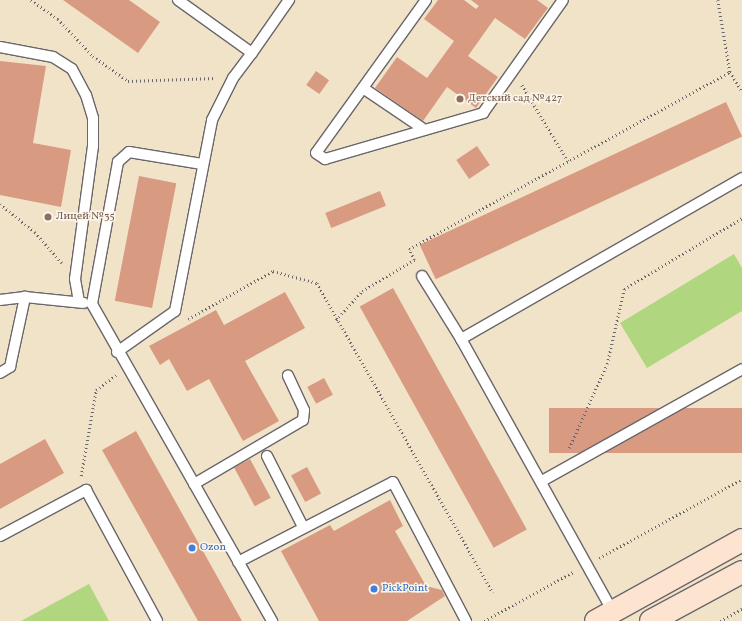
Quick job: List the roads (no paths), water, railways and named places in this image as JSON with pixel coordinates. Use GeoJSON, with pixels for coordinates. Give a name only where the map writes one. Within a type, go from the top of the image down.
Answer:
{"type":"FeatureCollection","features":[{"type":"Feature","properties":{"kind":"main road"},"geometry":{"type":"LineString","coordinates":[[604,617],[742,540]]}},
{"type":"Feature","properties":{"kind":"main road"},"geometry":{"type":"LineString","coordinates":[[651,621],[742,572]]}},
{"type":"Feature","properties":{"kind":"lane"},"geometry":{"type":"LineString","coordinates":[[178,0],[252,53]]}},
{"type":"Feature","properties":{"kind":"lane"},"geometry":{"type":"LineString","coordinates":[[117,352],[174,310],[212,120],[233,78],[289,0]]}},
{"type":"Feature","properties":{"kind":"lane"},"geometry":{"type":"LineString","coordinates":[[426,0],[316,153],[325,159],[422,128],[483,113],[563,0]]}},
{"type":"Feature","properties":{"kind":"lane"},"geometry":{"type":"LineString","coordinates":[[0,47],[53,57],[72,69],[86,95],[93,118],[93,146],[75,279],[79,302]]}},
{"type":"Feature","properties":{"kind":"lane"},"geometry":{"type":"LineString","coordinates":[[363,88],[422,128]]}},
{"type":"Feature","properties":{"kind":"lane"},"geometry":{"type":"LineString","coordinates":[[202,164],[129,152],[118,162],[92,304],[126,368],[272,621]]}},
{"type":"Feature","properties":{"kind":"lane"},"geometry":{"type":"LineString","coordinates":[[461,339],[742,178]]}},
{"type":"Feature","properties":{"kind":"lane"},"geometry":{"type":"LineString","coordinates":[[422,276],[461,339],[542,481],[585,565],[604,617]]}},
{"type":"Feature","properties":{"kind":"lane"},"geometry":{"type":"LineString","coordinates":[[0,300],[25,297],[92,304]]}},
{"type":"Feature","properties":{"kind":"lane"},"geometry":{"type":"LineString","coordinates":[[0,373],[10,367],[25,297]]}},
{"type":"Feature","properties":{"kind":"lane"},"geometry":{"type":"LineString","coordinates":[[542,481],[742,369]]}},
{"type":"Feature","properties":{"kind":"lane"},"geometry":{"type":"LineString","coordinates":[[194,484],[303,420],[304,410],[288,376]]}},
{"type":"Feature","properties":{"kind":"lane"},"geometry":{"type":"LineString","coordinates":[[266,456],[303,527]]}},
{"type":"Feature","properties":{"kind":"lane"},"geometry":{"type":"LineString","coordinates":[[238,562],[303,527],[393,482],[466,621]]}},
{"type":"Feature","properties":{"kind":"lane"},"geometry":{"type":"LineString","coordinates":[[0,536],[86,490],[157,621]]}},
{"type":"Feature","properties":{"kind":"place","name":"Детский сад №427"},"geometry":{"type":"Point","coordinates":[460,99]}},
{"type":"Feature","properties":{"kind":"place","name":"Лицей №35"},"geometry":{"type":"Point","coordinates":[48,217]}},
{"type":"Feature","properties":{"kind":"place","name":"Ozon"},"geometry":{"type":"Point","coordinates":[192,548]}},
{"type":"Feature","properties":{"kind":"place","name":"PickPoint"},"geometry":{"type":"Point","coordinates":[374,589]}}]}
